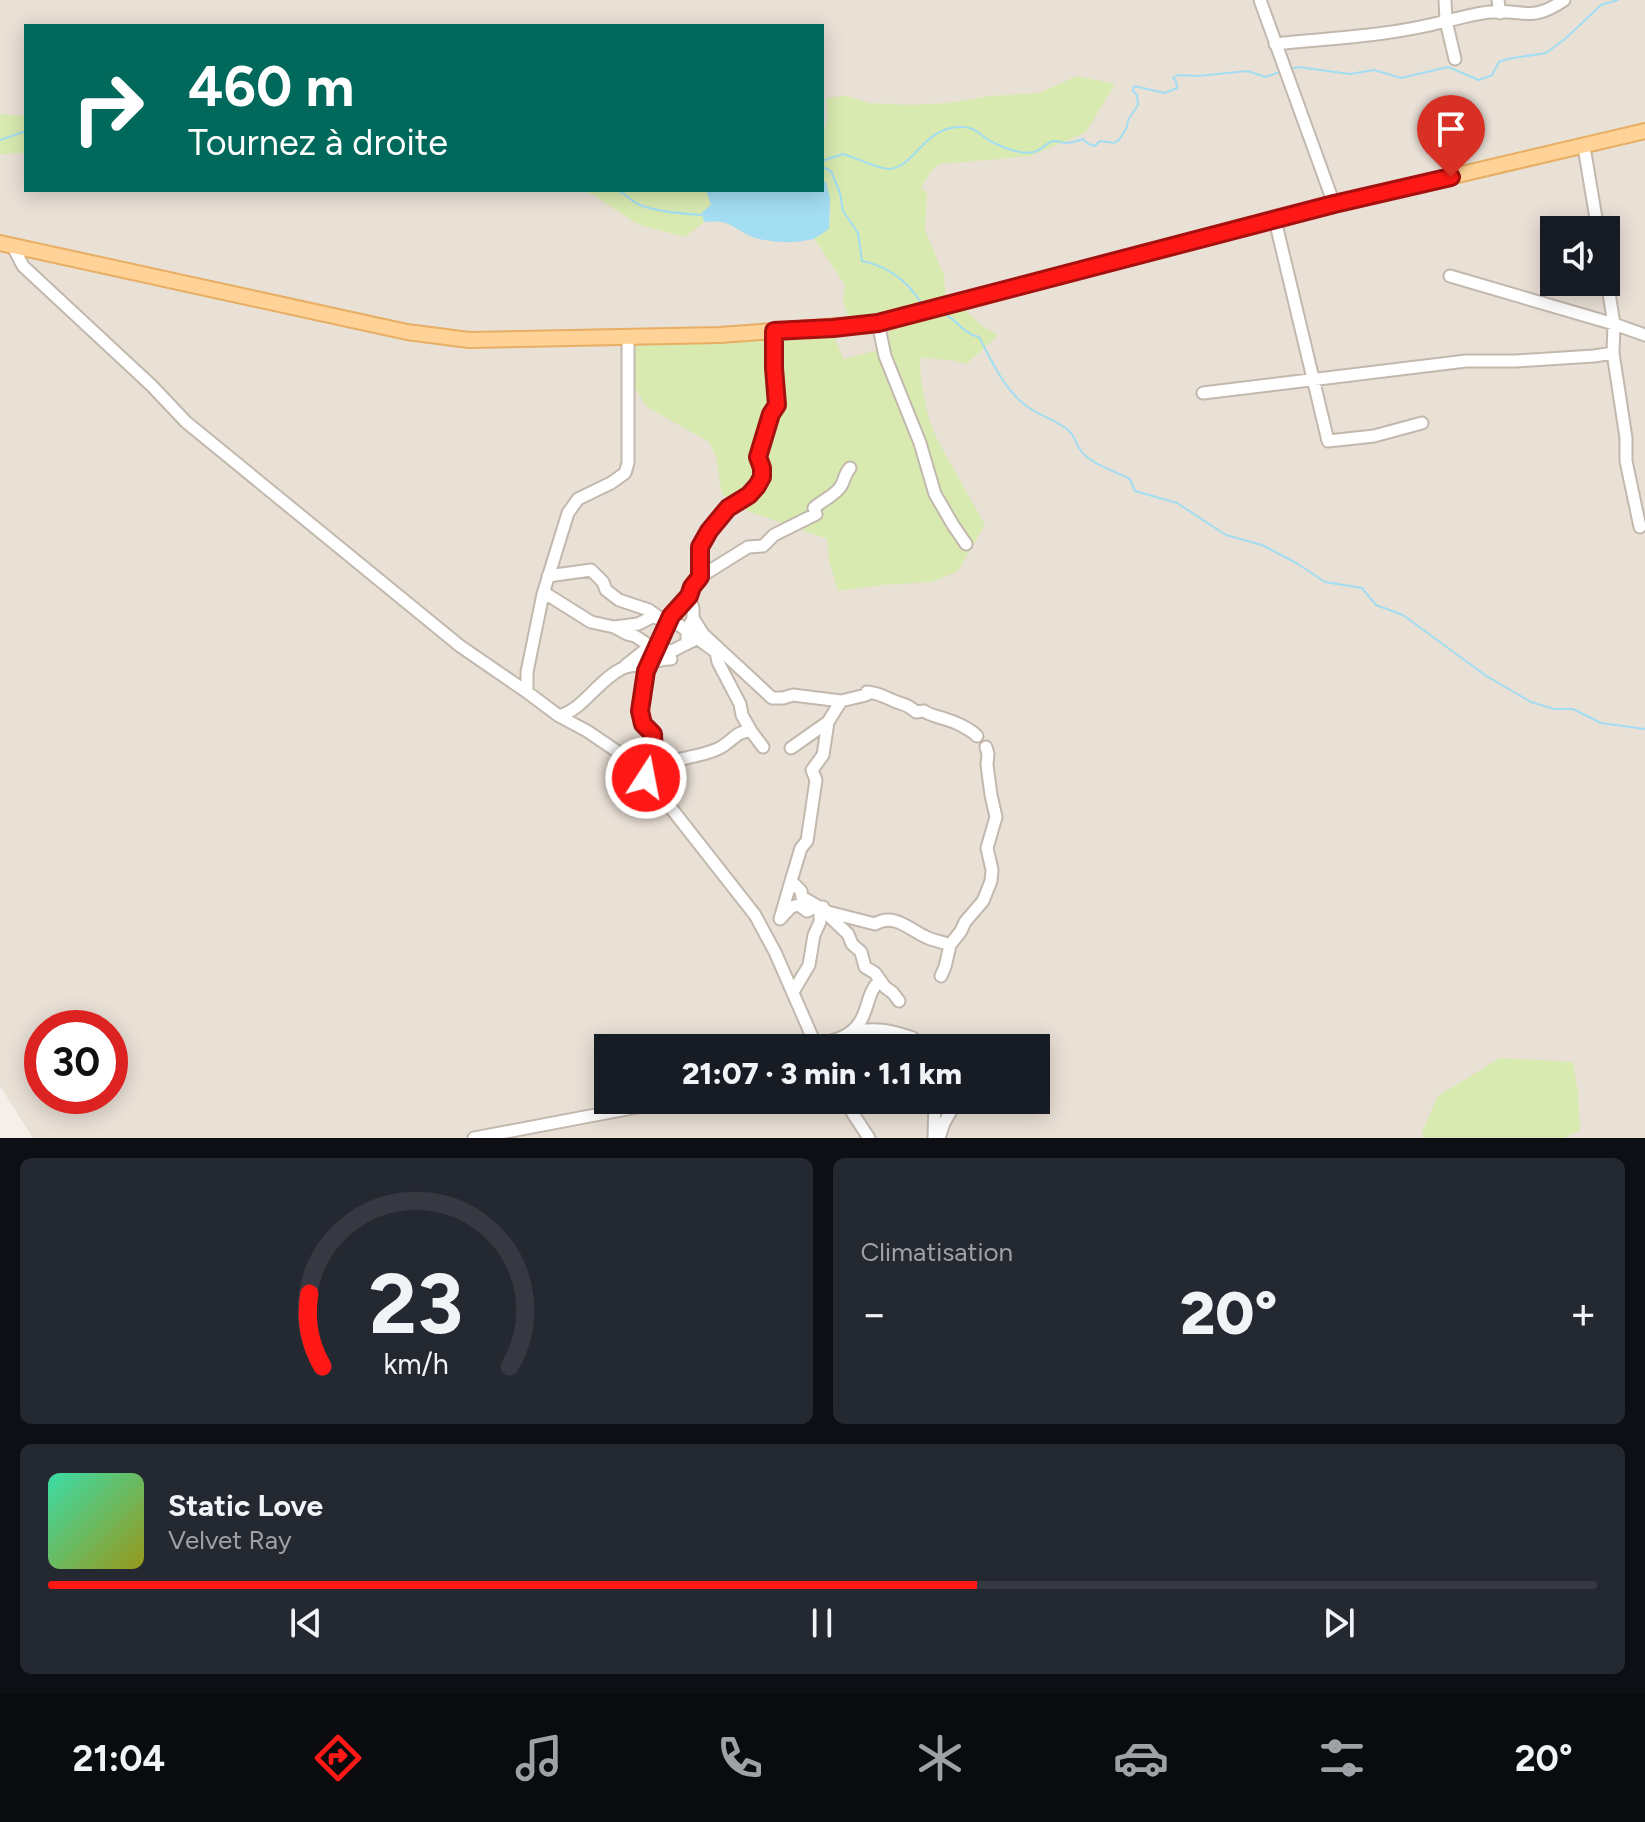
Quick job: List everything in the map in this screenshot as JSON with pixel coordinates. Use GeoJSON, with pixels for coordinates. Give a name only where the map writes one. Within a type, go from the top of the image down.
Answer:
{"type":"FeatureCollection","features":[{"type":"Feature","properties":{"kind":"main road"},"geometry":{"type":"LineString","coordinates":[[4,241],[407,332],[469,340],[720,335],[833,328],[878,323],[916,314],[1334,204],[1645,131]]}},
{"type":"Feature","properties":{"kind":"street"},"geometry":{"type":"LineString","coordinates":[[1260,0],[1334,204]]}},
{"type":"Feature","properties":{"kind":"street"},"geometry":{"type":"LineString","coordinates":[[1445,0],[1446,21],[1455,59]]}},
{"type":"Feature","properties":{"kind":"street"},"geometry":{"type":"LineString","coordinates":[[1275,44],[1419,28],[1490,12],[1499,6],[1522,15],[1538,14],[1564,0]]}},
{"type":"Feature","properties":{"kind":"street"},"geometry":{"type":"LineString","coordinates":[[1584,147],[1596,216]]}},
{"type":"Feature","properties":{"kind":"street"},"geometry":{"type":"LineString","coordinates":[[1275,220],[1328,441],[1374,436],[1422,423]]}},
{"type":"Feature","properties":{"kind":"street"},"geometry":{"type":"LineString","coordinates":[[4,241],[23,266],[152,386],[186,422],[460,646],[559,716],[651,774],[755,915],[775,952],[809,1034]]}},
{"type":"Feature","properties":{"kind":"street"},"geometry":{"type":"LineString","coordinates":[[1450,276],[1645,335]]}},
{"type":"Feature","properties":{"kind":"street"},"geometry":{"type":"LineString","coordinates":[[1609,296],[1626,461],[1640,527]]}},
{"type":"Feature","properties":{"kind":"street"},"geometry":{"type":"LineString","coordinates":[[878,323],[885,356],[920,443],[935,494],[966,544]]}},
{"type":"Feature","properties":{"kind":"street"},"geometry":{"type":"LineString","coordinates":[[700,577],[700,547],[709,531],[728,508],[749,495],[762,477],[758,457],[771,414],[777,405],[774,331]]}},
{"type":"Feature","properties":{"kind":"street"},"geometry":{"type":"LineString","coordinates":[[527,692],[527,672],[543,594],[568,513],[578,499],[625,473],[628,463],[628,338]]}},
{"type":"Feature","properties":{"kind":"street"},"geometry":{"type":"LineString","coordinates":[[1203,393],[1466,361],[1530,360],[1613,353]]}},
{"type":"Feature","properties":{"kind":"street"},"geometry":{"type":"LineString","coordinates":[[651,774],[653,734],[643,724],[640,711],[646,671],[666,618],[689,596],[700,577],[748,547],[763,546],[774,535],[816,514],[814,508],[841,487],[850,468]]}},
{"type":"Feature","properties":{"kind":"street"},"geometry":{"type":"LineString","coordinates":[[548,576],[591,570],[606,590],[619,600],[666,618],[679,625],[691,638],[716,652],[742,715],[763,747]]}},
{"type":"Feature","properties":{"kind":"street"},"geometry":{"type":"LineString","coordinates":[[543,594],[591,622],[614,627],[672,651],[691,638],[693,608],[689,596]]}},
{"type":"Feature","properties":{"kind":"street"},"geometry":{"type":"LineString","coordinates":[[614,627],[638,624],[652,617],[666,618]]}},
{"type":"Feature","properties":{"kind":"street"},"geometry":{"type":"LineString","coordinates":[[693,618],[703,634],[772,698],[793,695],[841,701],[866,695],[867,692],[881,694],[907,704],[916,712],[924,711],[949,720],[977,736]]}},
{"type":"Feature","properties":{"kind":"street"},"geometry":{"type":"LineString","coordinates":[[559,716],[567,714],[613,673],[654,646]]}},
{"type":"Feature","properties":{"kind":"street"},"geometry":{"type":"LineString","coordinates":[[625,667],[666,657],[671,659]]}},
{"type":"Feature","properties":{"kind":"street"},"geometry":{"type":"LineString","coordinates":[[841,701],[828,722],[823,755],[812,770],[816,780],[807,841],[801,848],[780,919],[791,907],[799,905],[807,911],[815,907],[875,924],[891,920],[950,945]]}},
{"type":"Feature","properties":{"kind":"street"},"geometry":{"type":"LineString","coordinates":[[791,748],[828,722]]}},
{"type":"Feature","properties":{"kind":"street"},"geometry":{"type":"LineString","coordinates":[[651,774],[683,758],[725,745],[741,732],[751,731]]}},
{"type":"Feature","properties":{"kind":"street"},"geometry":{"type":"LineString","coordinates":[[941,976],[950,945],[983,901],[991,881],[987,848],[996,817],[986,747]]}},
{"type":"Feature","properties":{"kind":"street"},"geometry":{"type":"LineString","coordinates":[[791,881],[801,891],[802,897],[826,910],[848,934],[852,944],[861,952],[865,967],[875,973],[899,1001]]}},
{"type":"Feature","properties":{"kind":"street"},"geometry":{"type":"LineString","coordinates":[[793,992],[809,965],[820,911],[826,910]]}},
{"type":"Feature","properties":{"kind":"street"},"geometry":{"type":"LineString","coordinates":[[850,1033],[862,1021],[874,985],[880,981]]}},
{"type":"Feature","properties":{"kind":"street"},"geometry":{"type":"LineString","coordinates":[[850,1033],[862,1029],[900,1034]]}},
{"type":"Feature","properties":{"kind":"street"},"geometry":{"type":"LineString","coordinates":[[474,1138],[600,1114]]}},
{"type":"Feature","properties":{"kind":"street"},"geometry":{"type":"LineString","coordinates":[[853,1114],[869,1138]]}},
{"type":"Feature","properties":{"kind":"street"},"geometry":{"type":"LineString","coordinates":[[935,1114],[936,1138]]}},
{"type":"Feature","properties":{"kind":"street"},"geometry":{"type":"LineString","coordinates":[[936,1138],[949,1114]]}},
{"type":"Feature","properties":{"kind":"shaded area"},"geometry":{"type":"Polygon","coordinates":[[[0,0],[1645,0],[1645,1138],[33,1138],[0,1086],[0,0]]]}},
{"type":"Feature","properties":{"kind":"green space"},"geometry":{"type":"Polygon","coordinates":[[[1077,76],[1115,84],[1086,132],[1031,156],[940,164],[931,171],[921,188],[927,193],[925,230],[944,275],[946,303],[851,323],[843,302],[845,285],[814,238],[829,229],[830,223],[829,195],[824,182],[826,98],[846,96],[870,103],[910,105],[1039,93],[1077,76]]]}},
{"type":"Feature","properties":{"kind":"green space"},"geometry":{"type":"Polygon","coordinates":[[[0,114],[24,116],[24,153],[0,154],[0,114]]]}},
{"type":"Feature","properties":{"kind":"green space"},"geometry":{"type":"Polygon","coordinates":[[[584,192],[707,192],[711,206],[702,212],[704,222],[685,237],[639,225],[584,192]]]}},
{"type":"Feature","properties":{"kind":"green space"},"geometry":{"type":"Polygon","coordinates":[[[965,310],[998,335],[967,364],[920,358],[921,380],[928,416],[937,439],[985,525],[958,571],[932,582],[838,591],[829,561],[827,539],[748,511],[722,494],[716,457],[709,442],[647,407],[635,388],[635,346],[834,335],[843,359],[887,348],[890,325],[965,310]]]}},
{"type":"Feature","properties":{"kind":"green space"},"geometry":{"type":"Polygon","coordinates":[[[1500,1058],[1573,1062],[1580,1130],[1564,1138],[1423,1138],[1422,1132],[1438,1096],[1500,1058]]]}},
{"type":"Feature","properties":{"kind":"water"},"geometry":{"type":"Polygon","coordinates":[[[824,182],[830,198],[829,229],[806,241],[764,240],[729,224],[704,222],[702,212],[711,205],[707,192],[824,192],[824,182]]]}},
{"type":"Feature","properties":{"kind":"waterway"},"geometry":{"type":"LineString","coordinates":[[1290,69],[1298,67],[1350,74],[1374,70],[1401,78],[1448,67],[1479,80],[1492,75],[1499,62],[1546,53],[1601,5],[1618,0]]}},
{"type":"Feature","properties":{"kind":"waterway"},"geometry":{"type":"LineString","coordinates":[[824,160],[843,154],[885,169],[899,167],[939,132],[963,127],[1001,146],[1026,153],[1037,151],[1053,141],[1067,143],[1083,139],[1095,146],[1100,141],[1114,143],[1119,140],[1138,105],[1134,86],[1165,93],[1177,88],[1173,78],[1178,75],[1248,71],[1265,77],[1280,72]]}},
{"type":"Feature","properties":{"kind":"waterway"},"geometry":{"type":"LineString","coordinates":[[0,140],[24,132]]}},
{"type":"Feature","properties":{"kind":"waterway"},"geometry":{"type":"LineString","coordinates":[[824,168],[831,171],[843,211],[858,233],[862,261],[897,276],[922,304]]}},
{"type":"Feature","properties":{"kind":"waterway"},"geometry":{"type":"LineString","coordinates":[[620,192],[644,206],[702,215]]}},
{"type":"Feature","properties":{"kind":"waterway"},"geometry":{"type":"LineString","coordinates":[[945,314],[979,337],[999,374],[1017,398],[1030,409],[1068,430],[1085,455],[1130,479],[1135,491],[1177,503],[1226,535],[1262,545],[1325,582],[1362,588],[1376,605],[1403,615],[1485,675],[1531,702],[1554,709],[1573,709],[1601,723],[1645,729]]}},
{"type":"Feature","properties":{"kind":"route"},"geometry":{"type":"LineString","coordinates":[[646,778],[655,770],[653,734],[643,724],[640,711],[646,671],[671,616],[689,596],[700,577],[700,547],[709,531],[728,508],[749,495],[762,477],[758,457],[760,447],[777,405],[774,331],[878,323],[1334,204],[1451,177]]}}]}
